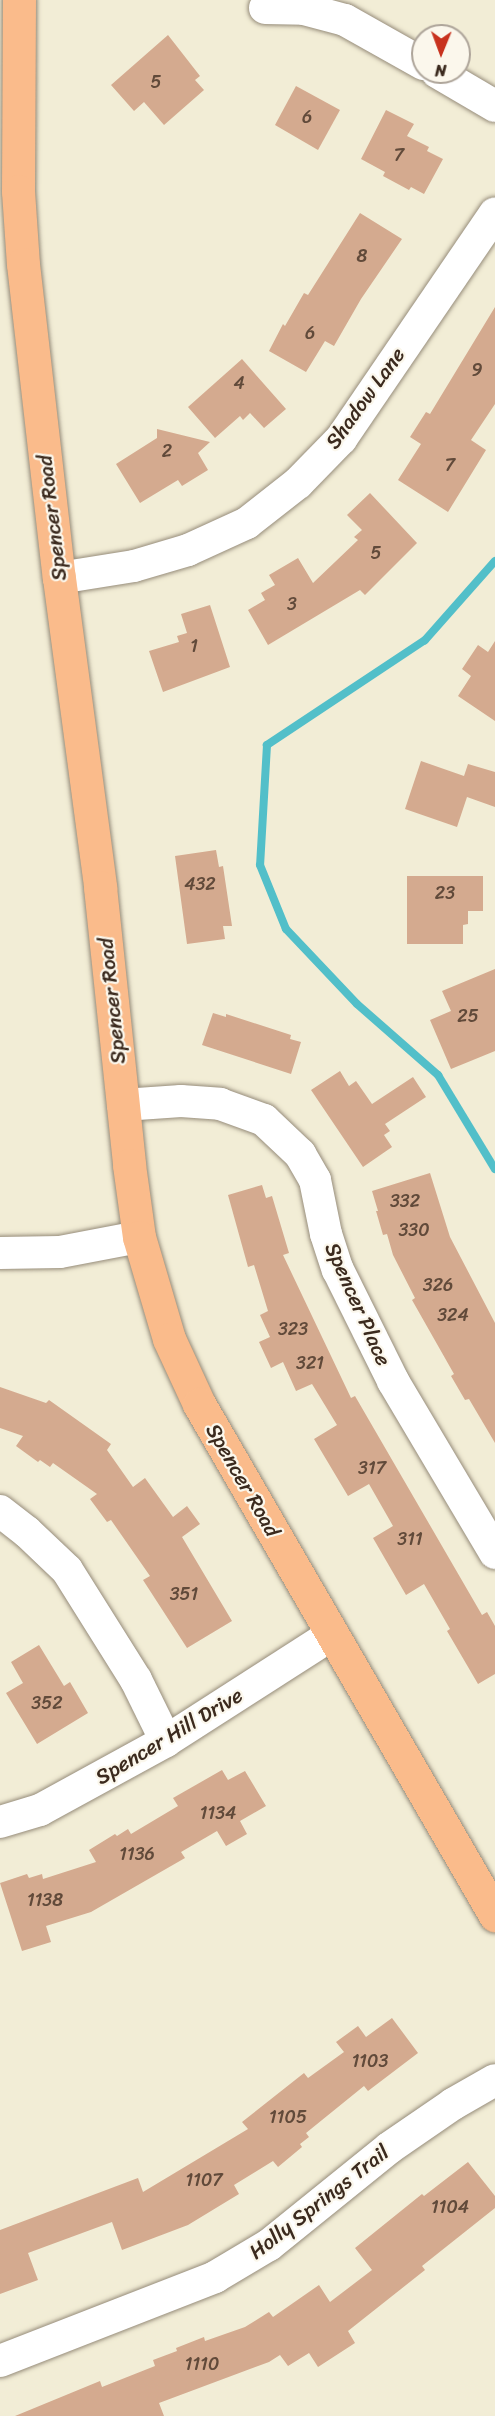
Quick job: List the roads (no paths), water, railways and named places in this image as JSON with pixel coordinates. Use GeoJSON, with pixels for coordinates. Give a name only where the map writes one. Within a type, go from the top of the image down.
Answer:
{"type":"FeatureCollection","features":[{"type":"Feature","properties":{"kind":"main road","name":"Spencer Road"},"geometry":{"type":"LineString","coordinates":[[19,0],[18,180],[22,264],[59,578],[100,887],[139,1237],[169,1339],[199,1404],[495,1914]]}},
{"type":"Feature","properties":{"kind":"street"},"geometry":{"type":"LineString","coordinates":[[265,8],[304,9],[345,20],[411,57]]}},
{"type":"Feature","properties":{"kind":"street"},"geometry":{"type":"LineString","coordinates":[[458,84],[495,105]]}},
{"type":"Feature","properties":{"kind":"street","name":"Shadow Lane"},"geometry":{"type":"LineString","coordinates":[[59,578],[134,566],[188,550],[247,523],[298,483],[341,439],[495,213]]}},
{"type":"Feature","properties":{"kind":"street","name":"Spencer Place"},"geometry":{"type":"LineString","coordinates":[[123,1105],[182,1101],[220,1104],[264,1120],[280,1132],[300,1154],[315,1180],[326,1234],[348,1290],[393,1381],[495,1553]]}},
{"type":"Feature","properties":{"kind":"street"},"geometry":{"type":"LineString","coordinates":[[0,1253],[60,1252],[139,1237]]}},
{"type":"Feature","properties":{"kind":"street"},"geometry":{"type":"LineString","coordinates":[[0,1511],[27,1532],[67,1570],[136,1680],[166,1741]]}},
{"type":"Feature","properties":{"kind":"street","name":"Spencer Hill Drive"},"geometry":{"type":"LineString","coordinates":[[0,1822],[40,1810],[166,1741],[331,1635]]}},
{"type":"Feature","properties":{"kind":"street","name":"Holly Springs Trail"},"geometry":{"type":"LineString","coordinates":[[0,2361],[215,2277],[269,2245],[389,2148],[453,2104],[495,2080]]}},
{"type":"Feature","properties":{"kind":"waterway"},"geometry":{"type":"LineString","coordinates":[[495,561],[425,640],[267,745],[260,865],[286,929],[357,1004],[438,1075],[495,1169]]}}]}
